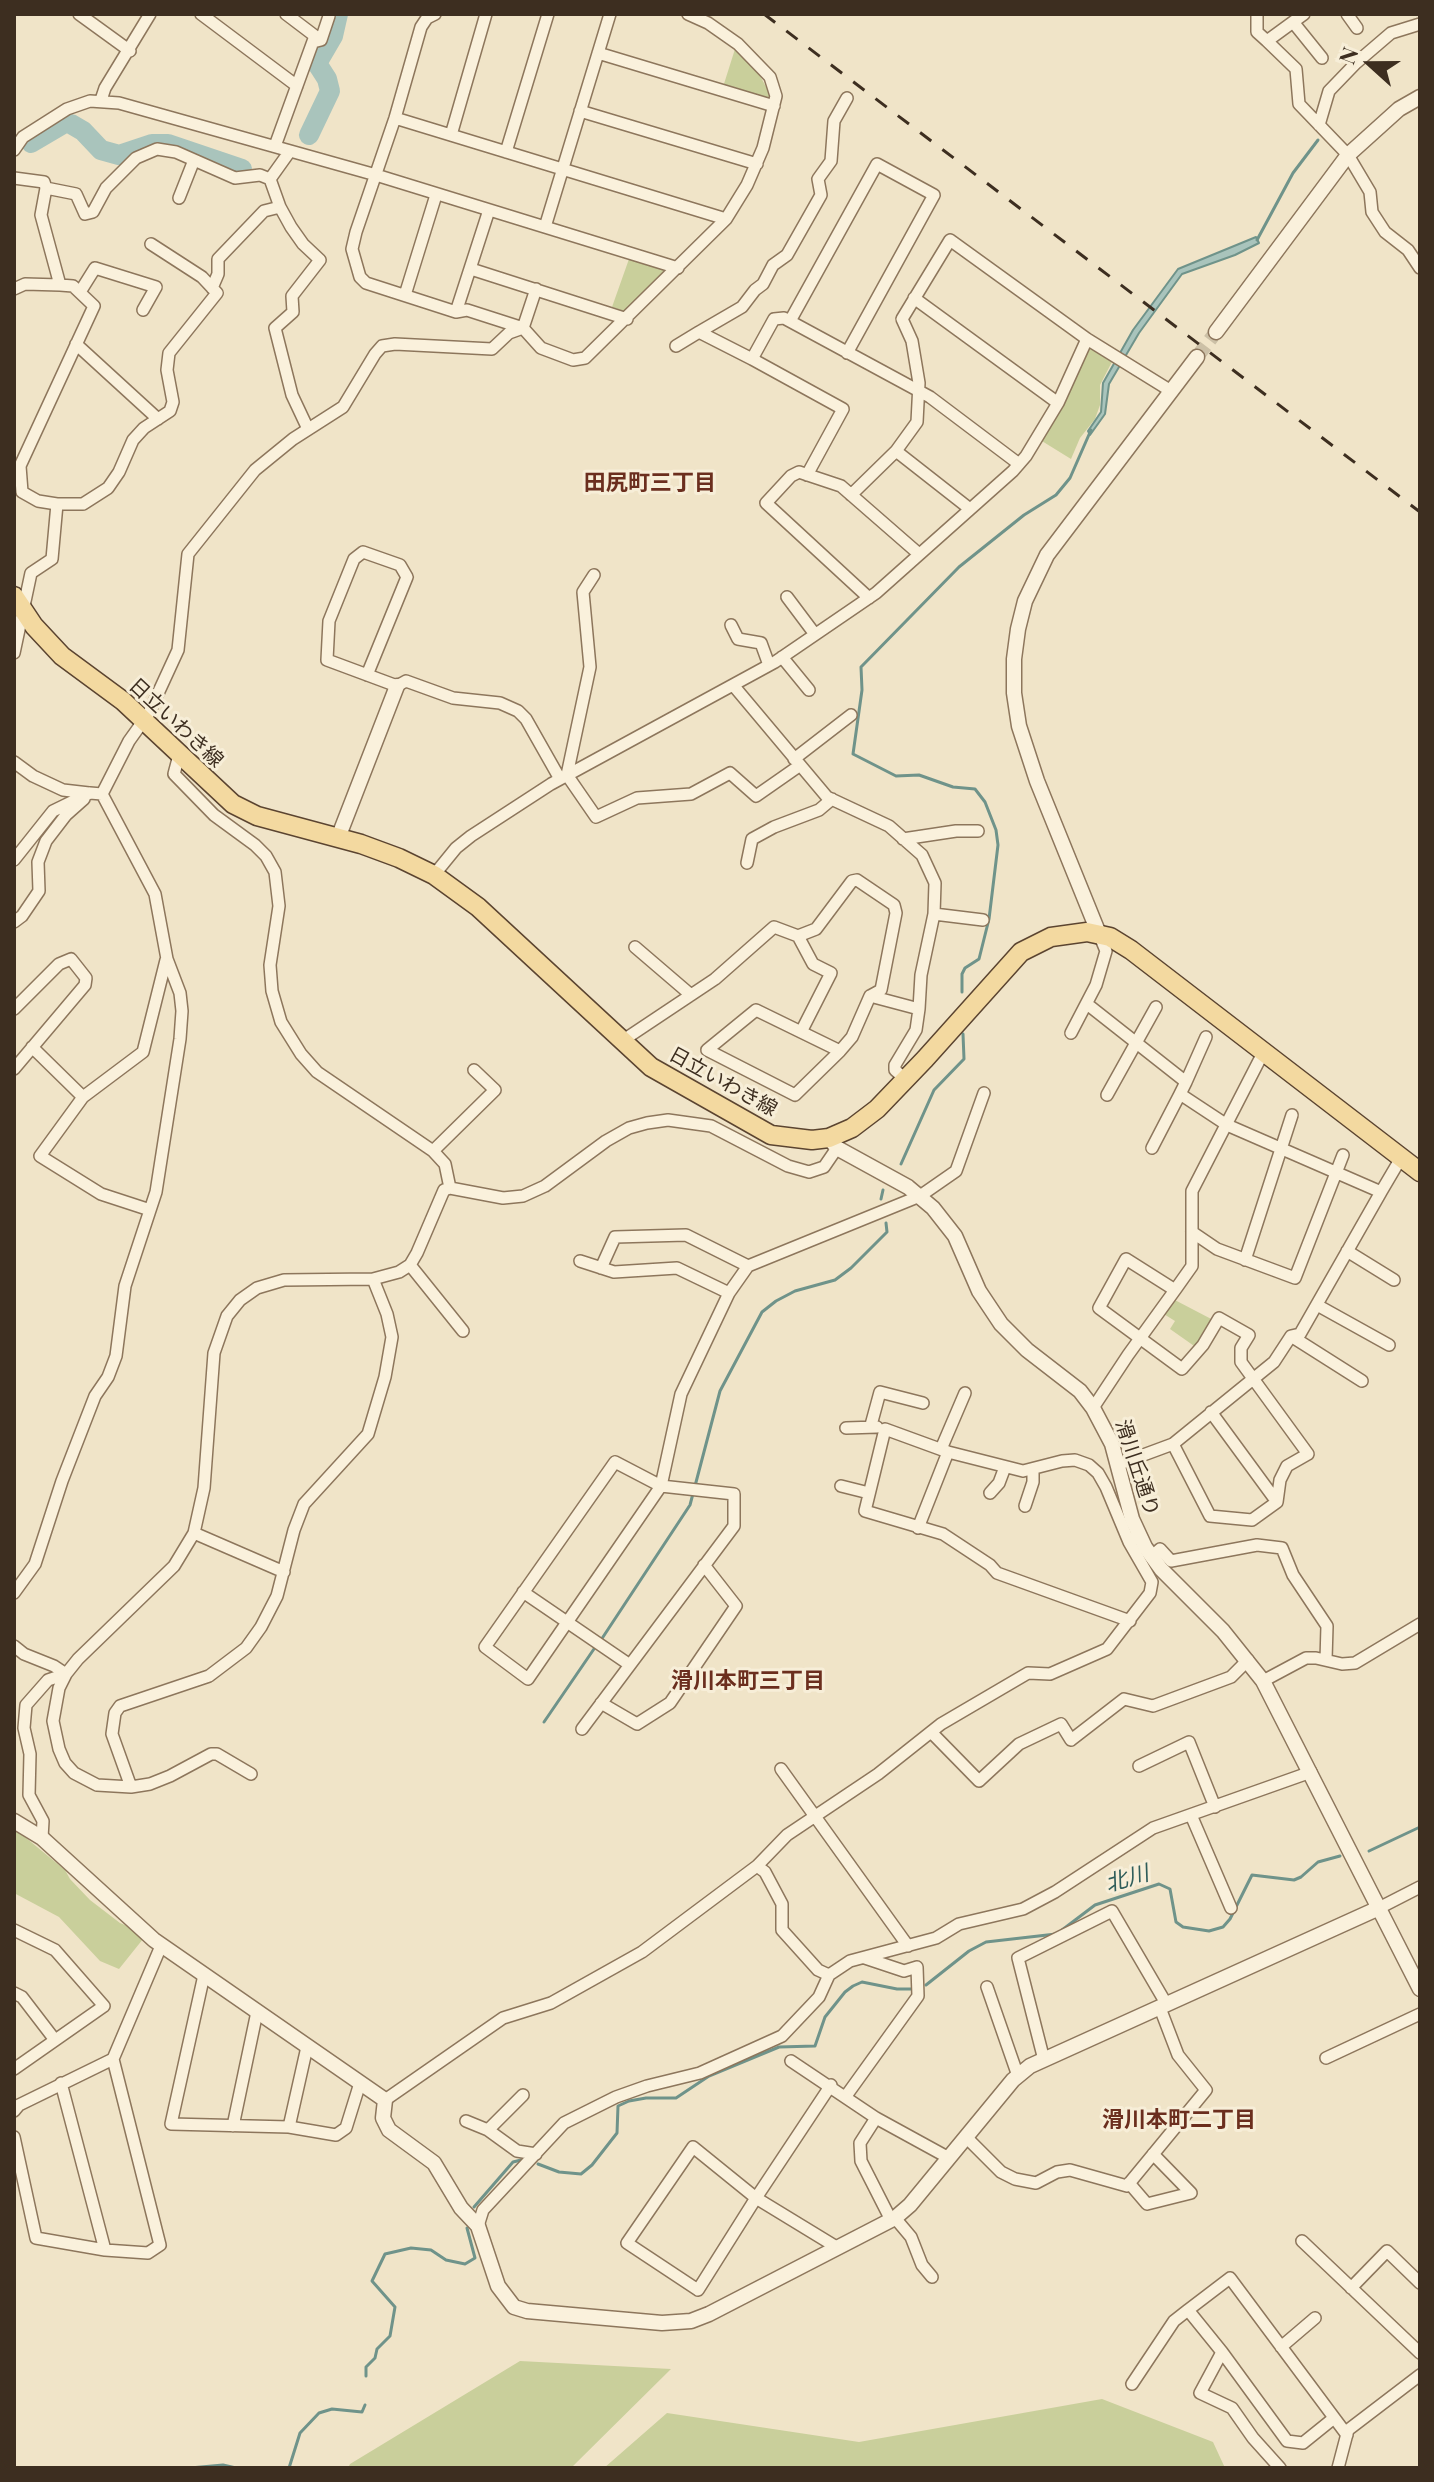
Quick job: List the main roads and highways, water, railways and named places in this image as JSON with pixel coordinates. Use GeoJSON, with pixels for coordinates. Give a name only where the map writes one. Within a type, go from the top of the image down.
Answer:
{"type":"FeatureCollection","features":[{"type":"Feature","properties":{"kind":"main road","name":"日立いわき線"},"geometry":{"type":"LineString","coordinates":[[18,602],[46,641],[62,656],[123,701],[221,794],[244,811],[399,858],[434,875],[478,907],[659,1073],[757,1129],[793,1140],[833,1143],[861,1122],[905,1079],[1021,952],[1066,933],[1099,934],[1131,950],[1420,1172]]}},
{"type":"Feature","properties":{"kind":"water"},"geometry":{"type":"Polygon","coordinates":[[[1256,237],[1259,243],[1235,255],[1182,274],[1139,333],[1109,384],[1105,414],[1090,435],[1088,431],[1101,412],[1103,383],[1133,330],[1178,269],[1256,237]]]}},
{"type":"Feature","properties":{"kind":"waterway"},"geometry":{"type":"LineString","coordinates":[[309,135],[330,91],[318,65],[333,36],[338,14]]}},
{"type":"Feature","properties":{"kind":"waterway"},"geometry":{"type":"LineString","coordinates":[[31,143],[65,123],[83,131],[101,150],[119,155],[152,144],[168,144],[242,169]]}},
{"type":"Feature","properties":{"kind":"waterway"},"geometry":{"type":"LineString","coordinates":[[1257,240],[1293,173],[1318,140]]}},
{"type":"Feature","properties":{"kind":"waterway"},"geometry":{"type":"LineString","coordinates":[[962,992],[962,974],[965,968],[979,959],[989,919],[998,845],[996,830],[985,802],[975,789],[953,787],[919,775],[896,776],[853,754],[862,690],[861,667],[959,567],[1024,515],[1056,495],[1070,478],[1091,430]]}},
{"type":"Feature","properties":{"kind":"waterway"},"geometry":{"type":"LineString","coordinates":[[901,1164],[934,1090],[964,1059],[963,1034]]}},
{"type":"Feature","properties":{"kind":"waterway"},"geometry":{"type":"LineString","coordinates":[[881,1199],[883,1190]]}},
{"type":"Feature","properties":{"kind":"waterway"},"geometry":{"type":"LineString","coordinates":[[601,1640],[690,1505],[720,1391],[762,1312],[795,1291],[835,1280],[887,1232],[886,1223]]}},
{"type":"Feature","properties":{"kind":"waterway"},"geometry":{"type":"LineString","coordinates":[[544,1722],[596,1646]]}},
{"type":"Feature","properties":{"kind":"waterway","name":"北川"},"geometry":{"type":"LineString","coordinates":[[1369,1851],[1420,1827]]}},
{"type":"Feature","properties":{"kind":"waterway","name":"北川"},"geometry":{"type":"LineString","coordinates":[[1062,1930],[1095,1905],[1159,1884],[1170,1889],[1176,1922],[1183,1927],[1209,1931],[1223,1927],[1230,1919],[1252,1875],[1294,1880],[1318,1862],[1340,1856]]}},
{"type":"Feature","properties":{"kind":"waterway","name":"北川"},"geometry":{"type":"LineString","coordinates":[[926,1985],[969,1951],[986,1942],[1056,1934]]}},
{"type":"Feature","properties":{"kind":"waterway","name":"北川"},"geometry":{"type":"LineString","coordinates":[[538,2164],[559,2172],[581,2174],[617,2133],[618,2106],[646,2098],[676,2098],[709,2076],[779,2047],[815,2046],[825,2017],[853,1986],[862,1982],[914,1989]]}},
{"type":"Feature","properties":{"kind":"waterway","name":"北川"},"geometry":{"type":"LineString","coordinates":[[474,2207],[513,2162],[525,2159]]}},
{"type":"Feature","properties":{"kind":"waterway","name":"北川"},"geometry":{"type":"LineString","coordinates":[[366,2376],[366,2367],[390,2336],[395,2307],[372,2281],[385,2254],[411,2248],[431,2250],[446,2260],[465,2264],[475,2258],[467,2228]]}},
{"type":"Feature","properties":{"kind":"waterway","name":"北川"},"geometry":{"type":"LineString","coordinates":[[289,2468],[300,2433],[319,2413],[332,2409],[362,2412],[365,2405]]}},
{"type":"Feature","properties":{"kind":"waterway","name":"北川"},"geometry":{"type":"LineString","coordinates":[[190,2468],[223,2465],[236,2468]]}},
{"type":"Feature","properties":{"kind":"tunnel"},"geometry":{"type":"LineString","coordinates":[[1197,357],[1216,332]]}},
{"type":"Feature","properties":{"kind":"railway"},"geometry":{"type":"LineString","coordinates":[[764,14],[1420,512]]}},
{"type":"Feature","properties":{"kind":"district","name":"田尻町三丁目"},"geometry":{"type":"Point","coordinates":[650,483]}},
{"type":"Feature","properties":{"kind":"district","name":"滑川本町三丁目"},"geometry":{"type":"Point","coordinates":[748,1681]}},
{"type":"Feature","properties":{"kind":"district","name":"滑川本町二丁目"},"geometry":{"type":"Point","coordinates":[1179,2120]}}]}
